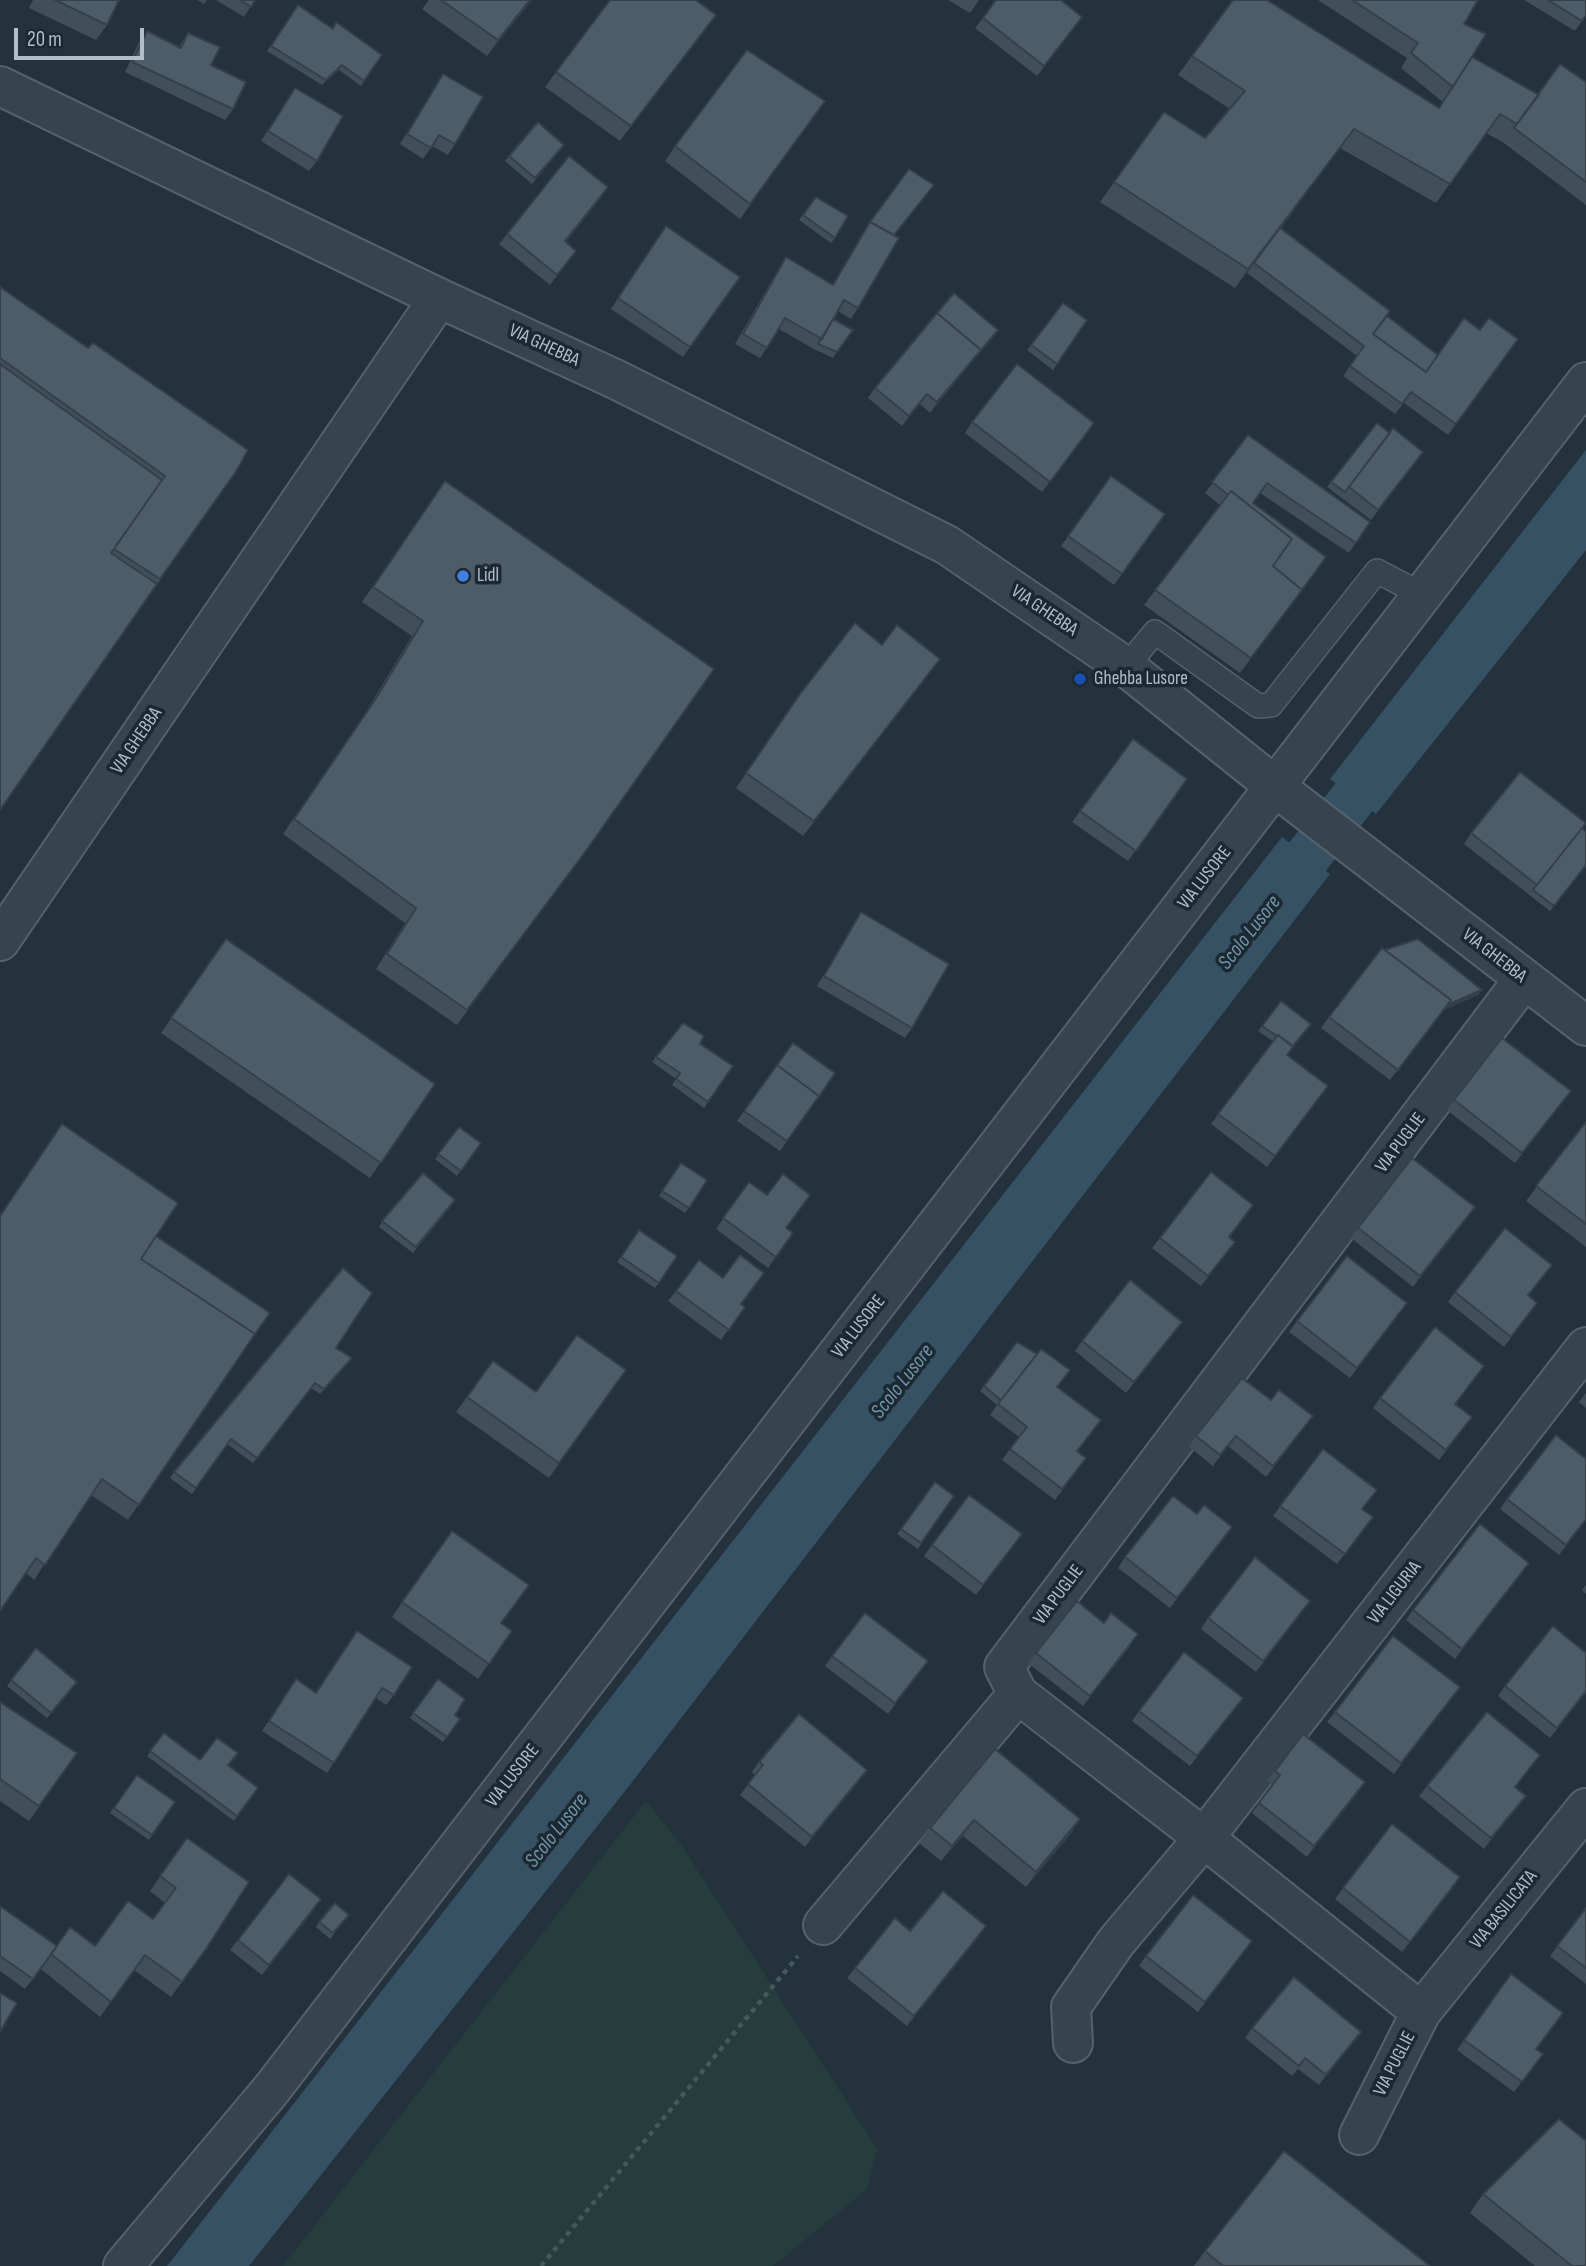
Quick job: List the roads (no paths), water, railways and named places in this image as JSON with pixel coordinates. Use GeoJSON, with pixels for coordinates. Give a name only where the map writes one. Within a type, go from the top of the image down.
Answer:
{"type":"FeatureCollection","features":[{"type":"Feature","properties":{"kind":"street","name":"VIA GHEBBA"},"geometry":{"type":"LineString","coordinates":[[0,86],[439,298],[615,379],[947,545],[1126,667],[1281,791],[1586,1026]]}},
{"type":"Feature","properties":{"kind":"street","name":"VIA GHEBBA"},"geometry":{"type":"LineString","coordinates":[[0,941],[439,298]]}},
{"type":"Feature","properties":{"kind":"street","name":"VIA LUSORE"},"geometry":{"type":"LineString","coordinates":[[123,2266],[271,2090],[1281,791],[1421,594],[1586,382]]}},
{"type":"Feature","properties":{"kind":"street","name":"VIA PUGLIE"},"geometry":{"type":"LineString","coordinates":[[1359,2135],[1422,2012],[1018,1694],[1004,1668],[1524,979]]}},
{"type":"Feature","properties":{"kind":"street","name":"VIA LIGURIA"},"geometry":{"type":"LineString","coordinates":[[1073,2043],[1071,2007],[1116,1942],[1204,1838],[1586,1347]]}},
{"type":"Feature","properties":{"kind":"street"},"geometry":{"type":"LineString","coordinates":[[823,1925],[1018,1694]]}},
{"type":"Feature","properties":{"kind":"street","name":"VIA BASILICATA"},"geometry":{"type":"LineString","coordinates":[[1422,2012],[1586,1808]]}},
{"type":"Feature","properties":{"kind":"lane"},"geometry":{"type":"LineString","coordinates":[[1126,667],[1155,632],[1258,706],[1271,705],[1377,571],[1421,594]]}},
{"type":"Feature","properties":{"kind":"water"},"geometry":{"type":"Polygon","coordinates":[[[1586,450],[1586,550],[1376,814],[1330,779],[1586,450]]]}},
{"type":"Feature","properties":{"kind":"water"},"geometry":{"type":"Polygon","coordinates":[[[1282,837],[1330,874],[629,1786],[249,2266],[167,2266],[1282,837]]]}},
{"type":"Feature","properties":{"kind":"waterway","name":"Scolo Lusore"},"geometry":{"type":"LineString","coordinates":[[1269,906],[1393,747]]}},
{"type":"Feature","properties":{"kind":"place","name":"Lidl"},"geometry":{"type":"Point","coordinates":[463,576]}},
{"type":"Feature","properties":{"kind":"place","name":"Ghebba Lusore"},"geometry":{"type":"Point","coordinates":[1080,679]}}]}
